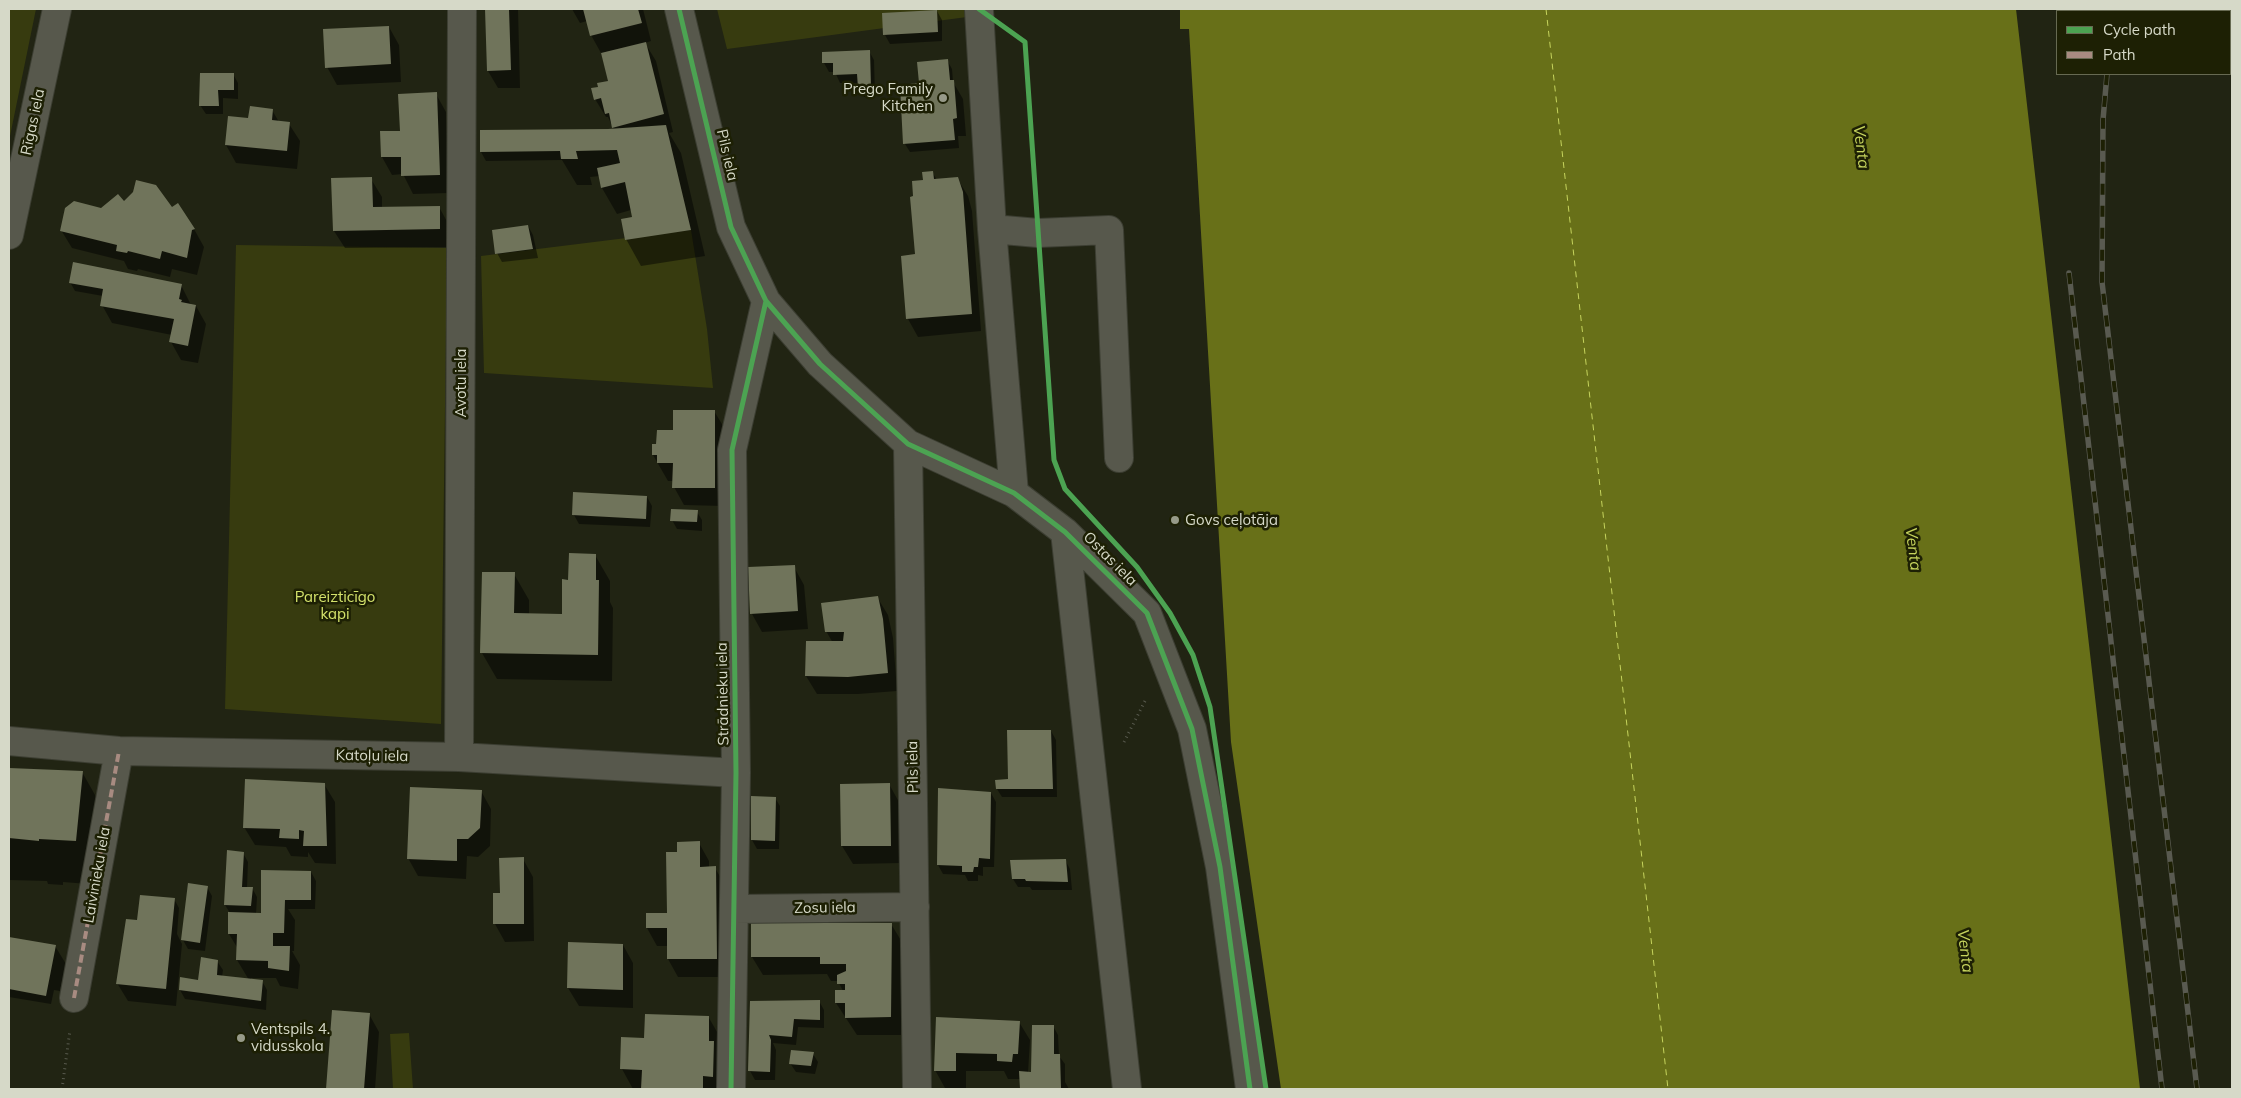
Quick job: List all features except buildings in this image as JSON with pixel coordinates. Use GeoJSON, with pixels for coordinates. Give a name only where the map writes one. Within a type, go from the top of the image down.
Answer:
{"type":"FeatureCollection","features":[{"type":"Feature","properties":{"kind":"street","name":"Rīgas iela"},"geometry":{"type":"LineString","coordinates":[[9,235],[57,9]]}},
{"type":"Feature","properties":{"kind":"street","name":"Avotu iela"},"geometry":{"type":"LineString","coordinates":[[459,757],[462,9]]}},
{"type":"Feature","properties":{"kind":"street","name":"Pils iela"},"geometry":{"type":"LineString","coordinates":[[679,9],[732,227],[766,301]]}},
{"type":"Feature","properties":{"kind":"street"},"geometry":{"type":"LineString","coordinates":[[979,10],[992,229],[1014,493]]}},
{"type":"Feature","properties":{"kind":"street"},"geometry":{"type":"LineString","coordinates":[[992,229],[1038,233],[1109,230],[1119,458]]}},
{"type":"Feature","properties":{"kind":"street","name":"Ostas iela"},"geometry":{"type":"LineString","coordinates":[[766,301],[820,364],[908,444],[1014,493],[1065,532],[1146,613],[1192,729],[1220,867],[1250,1089]]}},
{"type":"Feature","properties":{"kind":"street","name":"Strādnieku iela"},"geometry":{"type":"LineString","coordinates":[[731,1089],[736,773],[732,450],[766,301]]}},
{"type":"Feature","properties":{"kind":"street","name":"Pils iela"},"geometry":{"type":"LineString","coordinates":[[908,444],[916,1089]]}},
{"type":"Feature","properties":{"kind":"street"},"geometry":{"type":"LineString","coordinates":[[1065,532],[1127,1089]]}},
{"type":"Feature","properties":{"kind":"street","name":"Katoļu iela"},"geometry":{"type":"LineString","coordinates":[[9,741],[119,752],[459,757],[736,773]]}},
{"type":"Feature","properties":{"kind":"street","name":"Laivinieku iela"},"geometry":{"type":"LineString","coordinates":[[74,998],[119,752]]}},
{"type":"Feature","properties":{"kind":"street","name":"Zosu iela"},"geometry":{"type":"LineString","coordinates":[[735,908],[915,907]]}},
{"type":"Feature","properties":{"kind":"path"},"geometry":{"type":"LineString","coordinates":[[62,1089],[74,998]]}},
{"type":"Feature","properties":{"kind":"green space"},"geometry":{"type":"Polygon","coordinates":[[[9,9],[36,9],[9,141],[9,9]]]}},
{"type":"Feature","properties":{"kind":"green space"},"geometry":{"type":"Polygon","coordinates":[[[717,9],[966,9],[967,17],[727,49],[717,9]]]}},
{"type":"Feature","properties":{"kind":"green space"},"geometry":{"type":"Polygon","coordinates":[[[691,230],[707,329],[713,388],[484,373],[481,256],[691,230]]]}},
{"type":"Feature","properties":{"kind":"green space","name":"Pareizticīgo kapi"},"geometry":{"type":"Polygon","coordinates":[[[236,245],[447,248],[441,724],[225,709],[236,245]]]}},
{"type":"Feature","properties":{"kind":"green space"},"geometry":{"type":"Polygon","coordinates":[[[409,1033],[413,1089],[393,1089],[390,1034],[409,1033]]]}},
{"type":"Feature","properties":{"kind":"water","name":"Venta"},"geometry":{"type":"Polygon","coordinates":[[[1180,9],[2016,9],[2140,1089],[1281,1089],[1231,742],[1189,29],[1180,29],[1180,9]]]}},
{"type":"Feature","properties":{"kind":"ferry route"},"geometry":{"type":"LineString","coordinates":[[1546,9],[1668,1089]]}},
{"type":"Feature","properties":{"kind":"railway"},"geometry":{"type":"LineString","coordinates":[[2107,75],[2103,120],[2102,282],[2197,1089]]}},
{"type":"Feature","properties":{"kind":"railway"},"geometry":{"type":"LineString","coordinates":[[2069,273],[2162,1089]]}},
{"type":"Feature","properties":{"kind":"marked path"},"geometry":{"type":"LineString","coordinates":[[74,998],[119,751]]}},
{"type":"Feature","properties":{"kind":"cycle path"},"geometry":{"type":"LineString","coordinates":[[679,9],[731,227],[766,301],[820,364],[908,444],[1014,493],[1065,532],[1147,613],[1192,729],[1220,867],[1250,1089]]}},
{"type":"Feature","properties":{"kind":"cycle path"},"geometry":{"type":"LineString","coordinates":[[979,9],[1025,42],[1054,460],[1065,489],[1137,567],[1170,613],[1193,655],[1210,707],[1266,1089]]}},
{"type":"Feature","properties":{"kind":"cycle path"},"geometry":{"type":"LineString","coordinates":[[731,1089],[736,773],[732,450],[766,301]]}},
{"type":"Feature","properties":{"kind":"place","name":"Prego Family Kitchen"},"geometry":{"type":"Point","coordinates":[943,98]}},
{"type":"Feature","properties":{"kind":"place","name":"Govs ceļotāja"},"geometry":{"type":"Point","coordinates":[1175,520]}},
{"type":"Feature","properties":{"kind":"place","name":"Ventspils 4. vidusskola"},"geometry":{"type":"Point","coordinates":[241,1038]}}]}
